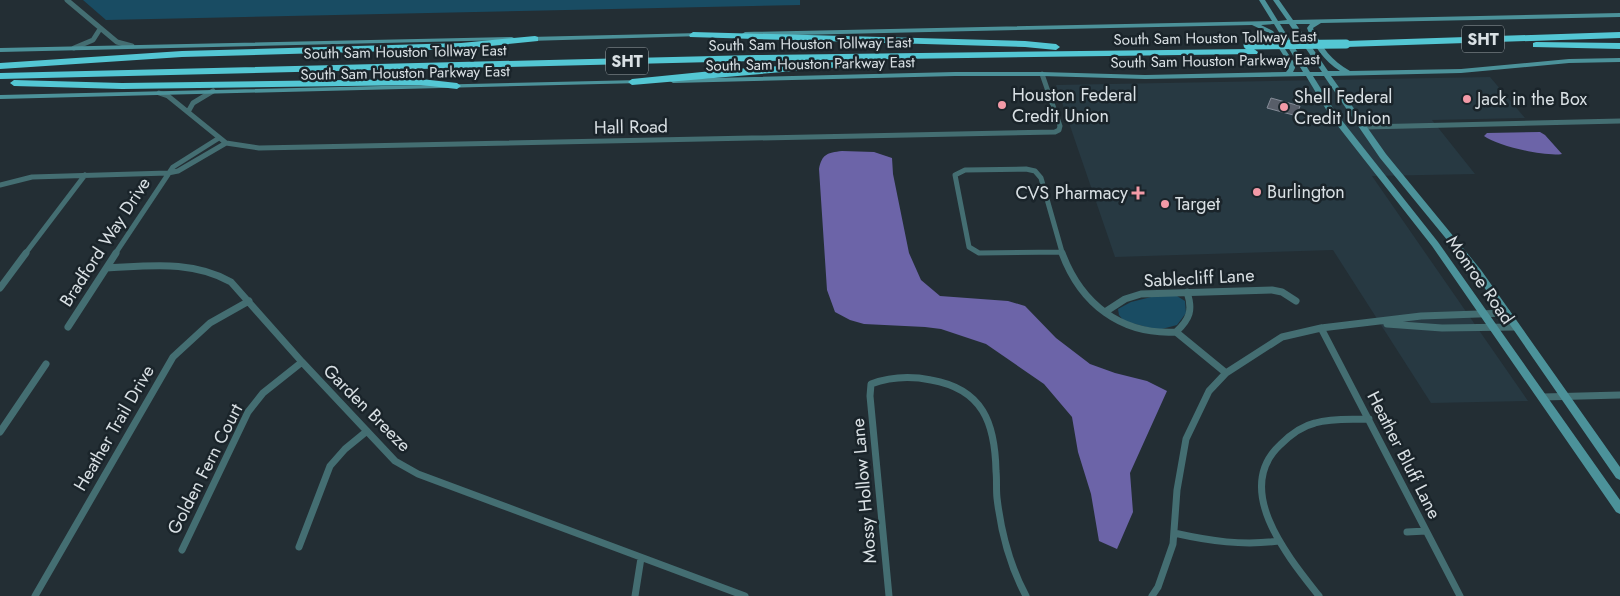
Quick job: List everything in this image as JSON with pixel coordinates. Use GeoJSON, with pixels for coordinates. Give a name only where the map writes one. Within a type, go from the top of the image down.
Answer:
{"type":"FeatureCollection","features":[{"type":"Feature","properties":{"kind":"highway"},"geometry":{"type":"LineString","coordinates":[[1499,41],[1620,28]]}},
{"type":"Feature","properties":{"kind":"highway"},"geometry":{"type":"LineString","coordinates":[[692,35],[1025,44],[1056,47]]}},
{"type":"Feature","properties":{"kind":"highway","name":"South Sam Houston Tollway East"},"geometry":{"type":"LineString","coordinates":[[0,76],[1348,47],[1620,35]]}},
{"type":"Feature","properties":{"kind":"highway"},"geometry":{"type":"LineString","coordinates":[[0,66],[182,54],[461,46],[535,38]]}},
{"type":"Feature","properties":{"kind":"highway","name":"South Sam Houston Tollway East"},"geometry":{"type":"LineString","coordinates":[[1499,41],[1620,40]]}},
{"type":"Feature","properties":{"kind":"highway"},"geometry":{"type":"LineString","coordinates":[[1499,41],[1620,46]]}},
{"type":"Feature","properties":{"kind":"highway","name":"South Sam Houston Tollway East"},"geometry":{"type":"LineString","coordinates":[[0,71],[730,52],[1056,47],[1251,48]]}},
{"type":"Feature","properties":{"kind":"highway"},"geometry":{"type":"LineString","coordinates":[[632,82],[955,55]]}},
{"type":"Feature","properties":{"kind":"highway"},"geometry":{"type":"LineString","coordinates":[[0,82],[122,86],[421,82],[457,86]]}},
{"type":"Feature","properties":{"kind":"main road","name":"Monroe Road"},"geometry":{"type":"LineString","coordinates":[[1262,0],[1333,114],[1435,244],[1620,509]]}},
{"type":"Feature","properties":{"kind":"main road","name":"Monroe Road"},"geometry":{"type":"LineString","coordinates":[[1276,0],[1326,74],[1365,127],[1383,156],[1456,243],[1620,475]]}},
{"type":"Feature","properties":{"kind":"main road","name":"South Sam Houston Parkway East"},"geometry":{"type":"LineString","coordinates":[[0,50],[1620,15]]}},
{"type":"Feature","properties":{"kind":"main road"},"geometry":{"type":"LineString","coordinates":[[1320,22],[1312,25],[1310,28],[1312,35],[1333,63],[1349,73]]}},
{"type":"Feature","properties":{"kind":"main road"},"geometry":{"type":"LineString","coordinates":[[1253,23],[1271,32],[1292,64],[1288,74]]}},
{"type":"Feature","properties":{"kind":"main road","name":"South Sam Houston Parkway East"},"geometry":{"type":"LineString","coordinates":[[0,97],[1042,74],[1145,77],[1461,71],[1569,61],[1620,60]]}},
{"type":"Feature","properties":{"kind":"main road"},"geometry":{"type":"LineString","coordinates":[[1367,157],[1383,156]]}},
{"type":"Feature","properties":{"kind":"main road"},"geometry":{"type":"LineString","coordinates":[[1435,244],[1456,243]]}},
{"type":"Feature","properties":{"kind":"street"},"geometry":{"type":"LineString","coordinates":[[67,0],[117,42],[137,47]]}},
{"type":"Feature","properties":{"kind":"street"},"geometry":{"type":"LineString","coordinates":[[74,48],[93,41],[98,36],[100,29]]}},
{"type":"Feature","properties":{"kind":"street","name":"Hall Road"},"geometry":{"type":"LineString","coordinates":[[159,93],[168,96],[226,143],[244,148],[1055,132],[1060,126],[1042,74]]}},
{"type":"Feature","properties":{"kind":"street"},"geometry":{"type":"LineString","coordinates":[[188,112],[193,103],[213,91]]}},
{"type":"Feature","properties":{"kind":"street"},"geometry":{"type":"LineString","coordinates":[[1365,127],[1620,121]]}},
{"type":"Feature","properties":{"kind":"street"},"geometry":{"type":"LineString","coordinates":[[168,173],[173,167],[219,138]]}},
{"type":"Feature","properties":{"kind":"street"},"geometry":{"type":"LineString","coordinates":[[0,184],[32,176],[168,173],[178,171],[226,143]]}},
{"type":"Feature","properties":{"kind":"street"},"geometry":{"type":"LineString","coordinates":[[1063,252],[979,253],[969,247],[956,175],[965,170],[1032,169],[1041,178],[1067,264],[1082,291],[1105,312],[1125,326],[1154,334],[1176,332],[1190,317],[1191,307],[1187,292]]}},
{"type":"Feature","properties":{"kind":"street","name":"Bradford Way Drive"},"geometry":{"type":"LineString","coordinates":[[68,327],[168,173]]}},
{"type":"Feature","properties":{"kind":"street"},"geometry":{"type":"LineString","coordinates":[[0,288],[85,175]]}},
{"type":"Feature","properties":{"kind":"street","name":"Garden Breeze"},"geometry":{"type":"LineString","coordinates":[[107,268],[197,268],[216,274],[231,282],[302,362],[395,460],[418,474],[745,596]]}},
{"type":"Feature","properties":{"kind":"street","name":"Sablecliff Lane"},"geometry":{"type":"LineString","coordinates":[[1105,312],[1125,299],[1141,294],[1272,290],[1282,292],[1296,301]]}},
{"type":"Feature","properties":{"kind":"street","name":"Heather Trail Drive"},"geometry":{"type":"LineString","coordinates":[[35,596],[173,357],[210,323],[249,301]]}},
{"type":"Feature","properties":{"kind":"street"},"geometry":{"type":"LineString","coordinates":[[1152,596],[1158,587],[1173,544],[1177,490],[1186,439],[1209,391],[1226,373],[1282,338],[1322,328],[1421,316],[1507,313]]}},
{"type":"Feature","properties":{"kind":"street"},"geometry":{"type":"LineString","coordinates":[[1376,322],[1419,327],[1516,326]]}},
{"type":"Feature","properties":{"kind":"street","name":"Heather Bluff Lane"},"geometry":{"type":"LineString","coordinates":[[1322,328],[1460,596]]}},
{"type":"Feature","properties":{"kind":"street"},"geometry":{"type":"LineString","coordinates":[[1176,332],[1226,373]]}},
{"type":"Feature","properties":{"kind":"street","name":"Golden Fern Court"},"geometry":{"type":"LineString","coordinates":[[182,550],[248,412],[263,393],[302,362]]}},
{"type":"Feature","properties":{"kind":"street"},"geometry":{"type":"LineString","coordinates":[[0,432],[46,364]]}},
{"type":"Feature","properties":{"kind":"street","name":"Mossy Hollow Lane"},"geometry":{"type":"LineString","coordinates":[[889,596],[870,396],[871,384],[882,379],[903,377],[953,384],[975,400],[988,417],[993,438],[996,499],[1012,564],[1023,595]]}},
{"type":"Feature","properties":{"kind":"street"},"geometry":{"type":"LineString","coordinates":[[1543,397],[1620,396]]}},
{"type":"Feature","properties":{"kind":"street"},"geometry":{"type":"LineString","coordinates":[[1319,596],[1278,541],[1262,494],[1263,468],[1278,446],[1296,431],[1309,425],[1369,419]]}},
{"type":"Feature","properties":{"kind":"street"},"geometry":{"type":"LineString","coordinates":[[299,546],[330,466],[345,449],[367,431]]}},
{"type":"Feature","properties":{"kind":"street"},"geometry":{"type":"LineString","coordinates":[[1407,532],[1426,531]]}},
{"type":"Feature","properties":{"kind":"street"},"geometry":{"type":"LineString","coordinates":[[1174,533],[1219,543],[1240,545],[1257,545],[1278,541]]}},
{"type":"Feature","properties":{"kind":"street"},"geometry":{"type":"LineString","coordinates":[[635,596],[642,558]]}},
{"type":"Feature","properties":{"kind":"shaded area"},"geometry":{"type":"Polygon","coordinates":[[[83,0],[800,0],[800,5],[106,20],[83,0]]]}},
{"type":"Feature","properties":{"kind":"shaded area"},"geometry":{"type":"Polygon","coordinates":[[[1490,77],[1525,118],[1432,120],[1475,174],[1372,176],[1528,401],[1431,403],[1333,250],[1115,257],[1056,85],[1490,77]]]}},
{"type":"Feature","properties":{"kind":"shaded area"},"geometry":{"type":"Polygon","coordinates":[[[1540,132],[1562,154],[1545,154],[1522,150],[1490,140],[1484,136],[1487,133],[1540,132]]]}},
{"type":"Feature","properties":{"kind":"shaded area"},"geometry":{"type":"Polygon","coordinates":[[[842,151],[874,152],[892,158],[893,174],[909,253],[921,280],[940,296],[1008,301],[1025,306],[1056,338],[1090,364],[1147,381],[1167,391],[1130,473],[1133,512],[1117,549],[1099,541],[1091,494],[1078,452],[1072,417],[1044,384],[986,344],[941,329],[864,324],[850,320],[835,312],[827,290],[819,169],[826,155],[842,151]]]}},
{"type":"Feature","properties":{"kind":"shaded area"},"geometry":{"type":"Polygon","coordinates":[[[1155,296],[1177,296],[1185,301],[1186,313],[1177,325],[1158,330],[1124,321],[1119,315],[1118,309],[1131,302],[1155,296]]]}},
{"type":"Feature","properties":{"kind":"building","name":"Shell Federal Credit Union"},"geometry":{"type":"Polygon","coordinates":[[[1271,98],[1300,106],[1297,116],[1267,108],[1271,98]]]}},
{"type":"Feature","properties":{"kind":"place","name":"Jack in the Box"},"geometry":{"type":"Point","coordinates":[1467,99]}},
{"type":"Feature","properties":{"kind":"place","name":"Houston Federal Credit Union"},"geometry":{"type":"Point","coordinates":[1002,105]}},
{"type":"Feature","properties":{"kind":"place","name":"Shell Federal Credit Union"},"geometry":{"type":"Point","coordinates":[1284,107]}},
{"type":"Feature","properties":{"kind":"place","name":"Burlington"},"geometry":{"type":"Point","coordinates":[1257,192]}},
{"type":"Feature","properties":{"kind":"place","name":"CVS Pharmacy"},"geometry":{"type":"Point","coordinates":[1138,193]}},
{"type":"Feature","properties":{"kind":"place","name":"Target"},"geometry":{"type":"Point","coordinates":[1165,204]}}]}
